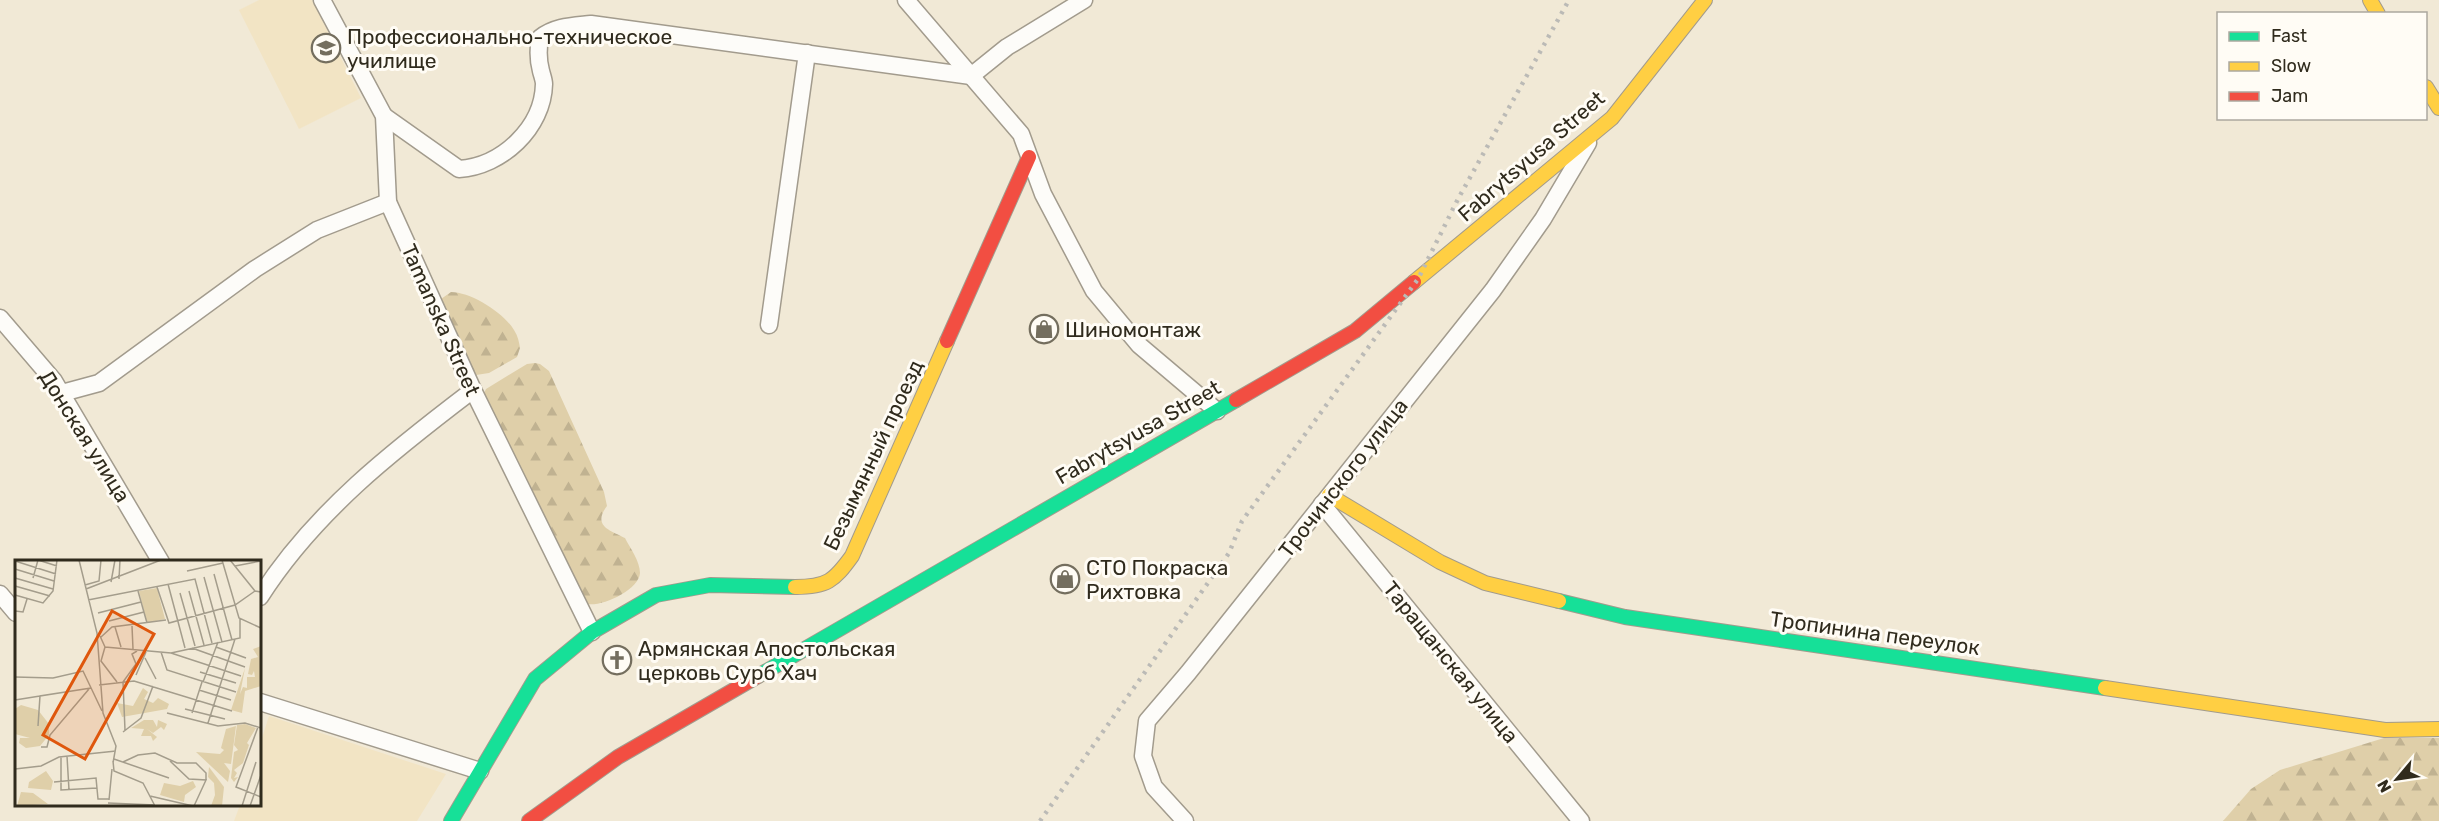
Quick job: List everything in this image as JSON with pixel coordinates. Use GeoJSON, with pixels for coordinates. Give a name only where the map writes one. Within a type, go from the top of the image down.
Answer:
{"type":"FeatureCollection","features":[{"type":"Feature","properties":{"kind":"street","name":"Tamanska Street"},"geometry":{"type":"LineString","coordinates":[[322,0],[384,116],[388,202],[473,390],[592,632]]}},
{"type":"Feature","properties":{"kind":"street"},"geometry":{"type":"LineString","coordinates":[[336,0],[338,30]]}},
{"type":"Feature","properties":{"kind":"street"},"geometry":{"type":"LineString","coordinates":[[906,0],[933,35],[1021,134],[1043,194],[1094,291],[1139,345],[1217,411]]}},
{"type":"Feature","properties":{"kind":"street"},"geometry":{"type":"LineString","coordinates":[[384,116],[459,170],[473,168],[510,150],[534,123],[544,82],[538,51],[540,38],[559,28],[591,24],[971,76],[1007,47],[1084,0]]}},
{"type":"Feature","properties":{"kind":"street","name":"Fabrytsyusa Street"},"geometry":{"type":"LineString","coordinates":[[529,821],[618,757],[1354,331],[1612,118],[1705,0]]}},
{"type":"Feature","properties":{"kind":"street"},"geometry":{"type":"LineString","coordinates":[[769,324],[807,53]]}},
{"type":"Feature","properties":{"kind":"street"},"geometry":{"type":"LineString","coordinates":[[2427,89],[2439,108]]}},
{"type":"Feature","properties":{"kind":"street","name":"Трочинского улица"},"geometry":{"type":"LineString","coordinates":[[1185,821],[1154,788],[1143,756],[1147,721],[1188,673],[1493,290],[1543,219],[1593,134]]}},
{"type":"Feature","properties":{"kind":"street","name":"Безымянный проезд"},"geometry":{"type":"LineString","coordinates":[[451,821],[534,679],[592,632],[656,595],[710,585],[815,587],[837,576],[852,556],[1029,158]]}},
{"type":"Feature","properties":{"kind":"street"},"geometry":{"type":"LineString","coordinates":[[62,393],[99,383],[255,269],[317,230],[388,202]]}},
{"type":"Feature","properties":{"kind":"street","name":"Донская улица"},"geometry":{"type":"LineString","coordinates":[[0,318],[62,393],[159,560]]}},
{"type":"Feature","properties":{"kind":"street"},"geometry":{"type":"LineString","coordinates":[[261,595],[274,574],[304,536],[347,493],[412,436],[473,390]]}},
{"type":"Feature","properties":{"kind":"street","name":"Тропинина переулок"},"geometry":{"type":"LineString","coordinates":[[1326,500],[1440,562],[1485,583],[1625,617],[2385,730],[2439,729]]}},
{"type":"Feature","properties":{"kind":"street","name":"Таращанская улица"},"geometry":{"type":"LineString","coordinates":[[1326,500],[1581,821]]}},
{"type":"Feature","properties":{"kind":"street"},"geometry":{"type":"LineString","coordinates":[[0,594],[15,612]]}},
{"type":"Feature","properties":{"kind":"street"},"geometry":{"type":"LineString","coordinates":[[261,702],[480,771]]}},
{"type":"Feature","properties":{"kind":"shaded area"},"geometry":{"type":"Polygon","coordinates":[[[259,0],[312,0],[361,98],[299,129],[239,10],[259,0]]]}},
{"type":"Feature","properties":{"kind":"shaded area"},"geometry":{"type":"Polygon","coordinates":[[[269,716],[446,774],[417,821],[234,821],[240,806],[261,806],[261,741],[269,716]]]}},
{"type":"Feature","properties":{"kind":"green space"},"geometry":{"type":"Polygon","coordinates":[[[451,292],[477,300],[503,317],[517,337],[520,348],[517,357],[489,373],[476,375],[472,373],[467,366],[466,353],[446,317],[441,299],[451,292]]]}},
{"type":"Feature","properties":{"kind":"green space"},"geometry":{"type":"Polygon","coordinates":[[[535,363],[549,371],[604,492],[607,506],[601,519],[602,524],[625,538],[638,564],[640,573],[633,585],[619,596],[601,603],[587,604],[483,395],[486,389],[527,364],[535,363]]]}},
{"type":"Feature","properties":{"kind":"green space"},"geometry":{"type":"Polygon","coordinates":[[[2384,738],[2439,738],[2439,821],[2223,821],[2251,789],[2280,770],[2384,738]]]}},
{"type":"Feature","properties":{"kind":"railway"},"geometry":{"type":"LineString","coordinates":[[1040,821],[1229,553],[1242,521],[1418,279],[1458,199],[1569,0]]}},
{"type":"Feature","properties":{"kind":"traffic: fast"},"geometry":{"type":"LineString","coordinates":[[758,676],[1236,400]]}},
{"type":"Feature","properties":{"kind":"traffic: fast"},"geometry":{"type":"LineString","coordinates":[[451,821],[535,679],[592,632],[656,595],[710,585],[795,587]]}},
{"type":"Feature","properties":{"kind":"traffic: fast"},"geometry":{"type":"LineString","coordinates":[[1559,601],[1625,617],[2105,688]]}},
{"type":"Feature","properties":{"kind":"traffic: slow"},"geometry":{"type":"LineString","coordinates":[[1414,282],[1612,118],[1705,0]]}},
{"type":"Feature","properties":{"kind":"traffic: slow"},"geometry":{"type":"LineString","coordinates":[[2370,0],[2377,12]]}},
{"type":"Feature","properties":{"kind":"traffic: slow"},"geometry":{"type":"LineString","coordinates":[[2427,89],[2439,108]]}},
{"type":"Feature","properties":{"kind":"traffic: slow"},"geometry":{"type":"LineString","coordinates":[[795,587],[815,586],[829,581],[852,556],[947,341]]}},
{"type":"Feature","properties":{"kind":"traffic: slow"},"geometry":{"type":"LineString","coordinates":[[1329,495],[1440,562],[1485,583],[1559,601]]}},
{"type":"Feature","properties":{"kind":"traffic: slow"},"geometry":{"type":"LineString","coordinates":[[2105,688],[2385,730],[2439,729]]}},
{"type":"Feature","properties":{"kind":"traffic: jam"},"geometry":{"type":"LineString","coordinates":[[947,341],[1029,157]]}},
{"type":"Feature","properties":{"kind":"traffic: jam"},"geometry":{"type":"LineString","coordinates":[[1236,400],[1355,331],[1414,282]]}},
{"type":"Feature","properties":{"kind":"traffic: jam"},"geometry":{"type":"LineString","coordinates":[[529,821],[618,757],[758,676]]}},
{"type":"Feature","properties":{"kind":"place","name":"Профессионально-техническое училище"},"geometry":{"type":"Point","coordinates":[326,48]}},
{"type":"Feature","properties":{"kind":"place","name":"Шиномонтаж"},"geometry":{"type":"Point","coordinates":[1044,329]}},
{"type":"Feature","properties":{"kind":"place","name":"СТО Покраска Рихтовка"},"geometry":{"type":"Point","coordinates":[1065,579]}},
{"type":"Feature","properties":{"kind":"place","name":"Армянская Апостольская церковь Сурб Хач"},"geometry":{"type":"Point","coordinates":[617,660]}}]}
